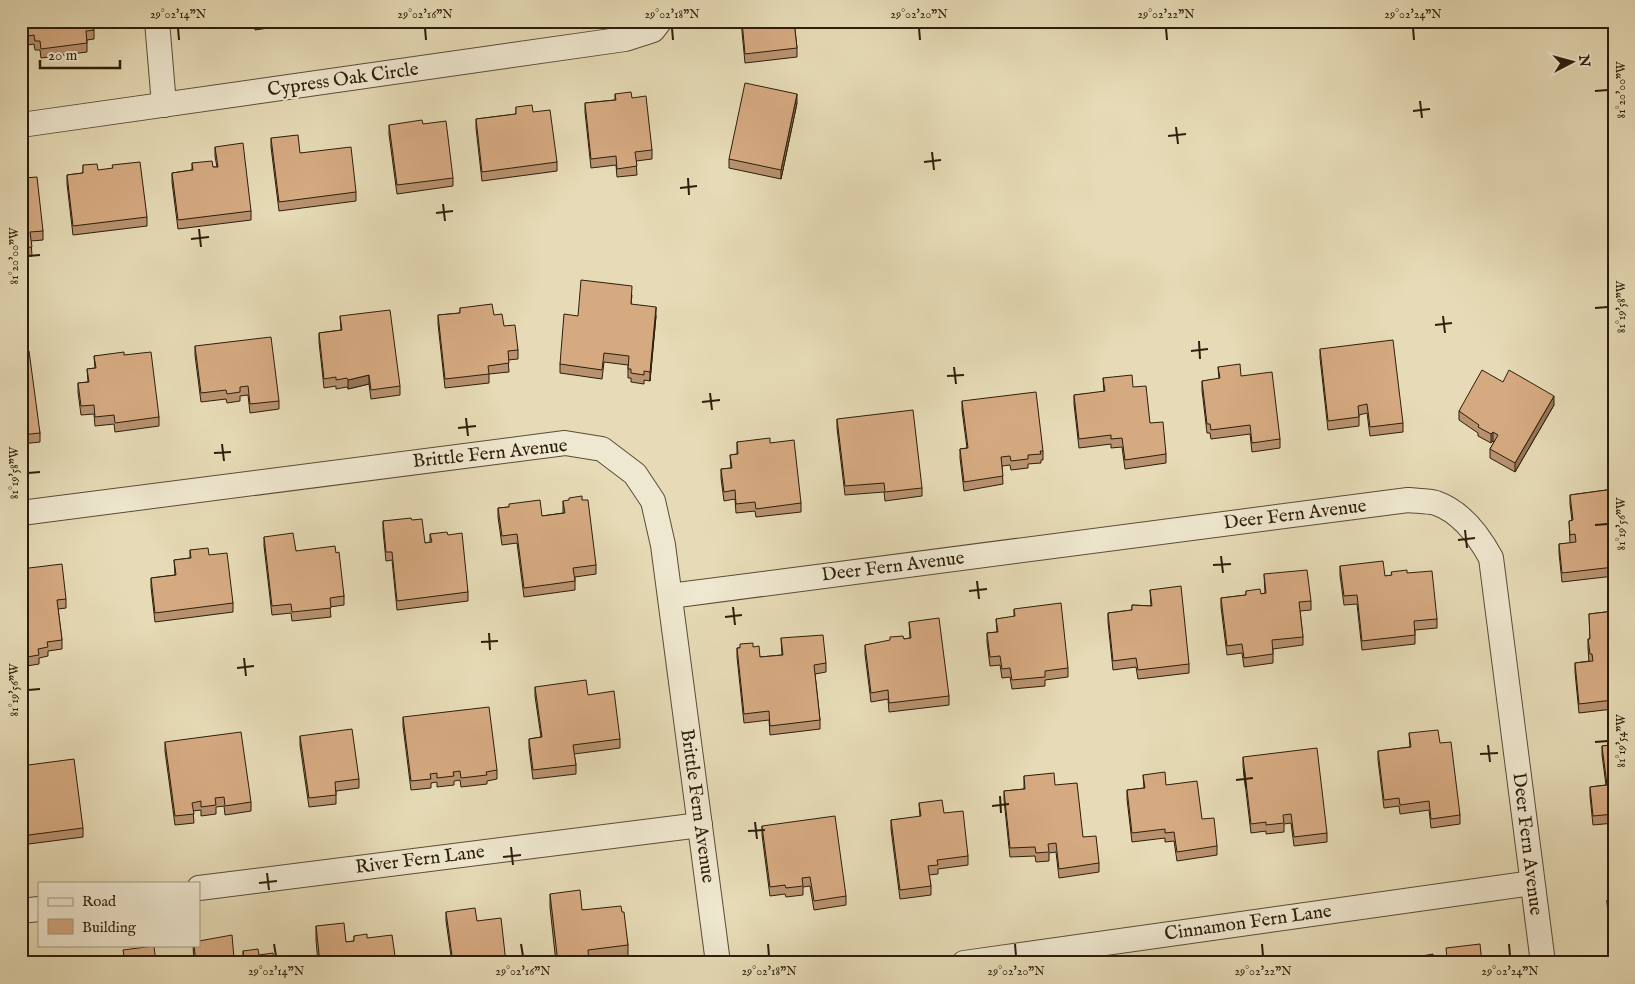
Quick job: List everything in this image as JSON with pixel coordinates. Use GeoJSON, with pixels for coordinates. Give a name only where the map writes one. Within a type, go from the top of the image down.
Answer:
{"type":"FeatureCollection","features":[{"type":"Feature","properties":{"kind":"street"},"geometry":{"type":"LineString","coordinates":[[157,21],[164,105]]}},
{"type":"Feature","properties":{"kind":"street","name":"Cypress Oak Circle"},"geometry":{"type":"LineString","coordinates":[[21,125],[625,40],[653,30],[660,21]]}},
{"type":"Feature","properties":{"kind":"street","name":"Brittle Fern Avenue"},"geometry":{"type":"LineString","coordinates":[[21,513],[565,443],[602,449],[635,474],[653,501],[663,545],[718,963]]}},
{"type":"Feature","properties":{"kind":"street","name":"Deer Fern Avenue"},"geometry":{"type":"LineString","coordinates":[[670,596],[1408,500],[1436,503],[1461,518],[1478,536],[1492,558],[1543,963]]}},
{"type":"Feature","properties":{"kind":"street","name":"River Fern Lane"},"geometry":{"type":"LineString","coordinates":[[200,888],[700,824]]}},
{"type":"Feature","properties":{"kind":"street","name":"Cinnamon Fern Lane"},"geometry":{"type":"LineString","coordinates":[[964,963],[1532,884]]}},
{"type":"Feature","properties":{"kind":"street"},"geometry":{"type":"LineString","coordinates":[[21,911],[38,909]]}},
{"type":"Feature","properties":{"kind":"building"},"geometry":{"type":"Polygon","coordinates":[[[21,21],[93,21],[94,30],[86,31],[87,43],[41,49],[40,41],[35,41],[34,35],[22,37],[21,21]]]}},
{"type":"Feature","properties":{"kind":"building"},"geometry":{"type":"Polygon","coordinates":[[[742,21],[794,21],[797,48],[745,54],[742,21]]]}},
{"type":"Feature","properties":{"kind":"building"},"geometry":{"type":"Polygon","coordinates":[[[745,83],[797,94],[781,170],[729,159],[745,83]]]}},
{"type":"Feature","properties":{"kind":"building"},"geometry":{"type":"Polygon","coordinates":[[[631,92],[632,98],[646,96],[652,150],[635,152],[637,166],[617,169],[616,156],[591,159],[585,103],[616,100],[615,94],[631,92]]]}},
{"type":"Feature","properties":{"kind":"building"},"geometry":{"type":"Polygon","coordinates":[[[532,105],[533,112],[550,110],[557,162],[482,172],[476,119],[516,114],[516,107],[532,105]]]}},
{"type":"Feature","properties":{"kind":"building"},"geometry":{"type":"Polygon","coordinates":[[[422,120],[423,124],[446,121],[453,178],[397,185],[389,125],[422,120]]]}},
{"type":"Feature","properties":{"kind":"building"},"geometry":{"type":"Polygon","coordinates":[[[298,135],[300,153],[351,147],[356,192],[279,202],[271,138],[298,135]]]}},
{"type":"Feature","properties":{"kind":"building"},"geometry":{"type":"Polygon","coordinates":[[[243,143],[251,211],[178,220],[172,173],[193,170],[192,163],[212,161],[213,167],[218,167],[215,147],[243,143]]]}},
{"type":"Feature","properties":{"kind":"building"},"geometry":{"type":"Polygon","coordinates":[[[140,162],[147,217],[73,226],[67,175],[83,173],[83,165],[97,164],[98,170],[113,168],[112,165],[140,162]]]}},
{"type":"Feature","properties":{"kind":"building"},"geometry":{"type":"Polygon","coordinates":[[[24,173],[24,178],[37,177],[43,231],[30,232],[32,247],[21,248],[21,174],[24,173]]]}},
{"type":"Feature","properties":{"kind":"building"},"geometry":{"type":"Polygon","coordinates":[[[581,280],[632,286],[631,304],[656,307],[650,372],[644,371],[644,375],[631,373],[631,369],[628,369],[629,356],[604,353],[602,370],[560,364],[564,314],[578,316],[581,280]]]}},
{"type":"Feature","properties":{"kind":"building"},"geometry":{"type":"Polygon","coordinates":[[[492,304],[494,315],[502,314],[504,326],[515,325],[518,350],[508,351],[509,363],[488,366],[489,374],[445,379],[438,315],[460,313],[460,308],[492,304]]]}},
{"type":"Feature","properties":{"kind":"building"},"geometry":{"type":"Polygon","coordinates":[[[390,310],[400,386],[371,390],[369,375],[348,380],[347,378],[336,380],[336,377],[324,379],[319,333],[342,330],[340,316],[390,310]]]}},
{"type":"Feature","properties":{"kind":"building"},"geometry":{"type":"Polygon","coordinates":[[[271,337],[279,401],[250,404],[248,386],[240,387],[240,392],[227,394],[226,390],[201,393],[195,346],[271,337]]]}},
{"type":"Feature","properties":{"kind":"building"},"geometry":{"type":"Polygon","coordinates":[[[1393,340],[1403,423],[1370,427],[1367,404],[1358,406],[1359,417],[1328,421],[1320,349],[1393,340]]]}},
{"type":"Feature","properties":{"kind":"building"},"geometry":{"type":"Polygon","coordinates":[[[29,351],[40,433],[21,435],[21,352],[29,351]]]}},
{"type":"Feature","properties":{"kind":"building"},"geometry":{"type":"Polygon","coordinates":[[[124,352],[124,355],[151,352],[159,417],[115,423],[114,415],[95,417],[94,405],[81,406],[78,383],[89,382],[87,369],[96,368],[94,356],[124,352]]]}},
{"type":"Feature","properties":{"kind":"building"},"geometry":{"type":"Polygon","coordinates":[[[1240,364],[1241,376],[1272,372],[1280,439],[1252,443],[1250,425],[1211,430],[1210,424],[1207,424],[1202,381],[1220,378],[1218,367],[1240,364]]]}},
{"type":"Feature","properties":{"kind":"building"},"geometry":{"type":"Polygon","coordinates":[[[1482,370],[1503,382],[1509,370],[1554,396],[1515,463],[1490,449],[1498,435],[1493,432],[1491,434],[1478,427],[1479,425],[1459,411],[1482,370]]]}},
{"type":"Feature","properties":{"kind":"building"},"geometry":{"type":"Polygon","coordinates":[[[1132,375],[1133,387],[1146,386],[1150,423],[1163,422],[1166,454],[1125,460],[1122,438],[1111,439],[1111,435],[1079,439],[1074,395],[1105,391],[1103,378],[1132,375]]]}},
{"type":"Feature","properties":{"kind":"building"},"geometry":{"type":"Polygon","coordinates":[[[1036,392],[1043,451],[1040,451],[1041,454],[1028,455],[1028,459],[1011,461],[1010,456],[1001,457],[1003,476],[964,482],[960,449],[968,448],[962,401],[1036,392]]]}},
{"type":"Feature","properties":{"kind":"building"},"geometry":{"type":"Polygon","coordinates":[[[913,410],[922,488],[885,492],[884,483],[845,486],[837,419],[913,410]]]}},
{"type":"Feature","properties":{"kind":"building"},"geometry":{"type":"Polygon","coordinates":[[[770,438],[770,443],[794,440],[801,503],[756,509],[755,502],[736,504],[735,490],[724,492],[721,469],[732,468],[730,455],[738,454],[737,442],[770,438]]]}},
{"type":"Feature","properties":{"kind":"building"},"geometry":{"type":"Polygon","coordinates":[[[1614,489],[1614,567],[1562,573],[1559,544],[1576,542],[1575,534],[1570,535],[1569,521],[1573,520],[1570,495],[1614,489]]]}},
{"type":"Feature","properties":{"kind":"building"},"geometry":{"type":"Polygon","coordinates":[[[582,496],[582,500],[588,500],[596,565],[573,568],[575,581],[524,588],[517,534],[502,536],[498,508],[509,507],[509,504],[540,500],[542,516],[565,513],[563,501],[582,496]]]}},
{"type":"Feature","properties":{"kind":"building"},"geometry":{"type":"Polygon","coordinates":[[[411,518],[412,520],[422,519],[425,543],[432,542],[430,534],[447,532],[448,535],[462,533],[468,592],[397,601],[392,552],[386,552],[383,521],[411,518]]]}},
{"type":"Feature","properties":{"kind":"building"},"geometry":{"type":"Polygon","coordinates":[[[293,533],[296,551],[335,546],[336,553],[339,552],[344,596],[330,598],[331,608],[292,612],[291,604],[272,606],[264,537],[293,533]]]}},
{"type":"Feature","properties":{"kind":"building"},"geometry":{"type":"Polygon","coordinates":[[[208,548],[209,555],[227,553],[233,603],[155,613],[151,578],[176,575],[174,560],[191,558],[190,550],[208,548]]]}},
{"type":"Feature","properties":{"kind":"building"},"geometry":{"type":"Polygon","coordinates":[[[1383,561],[1385,576],[1392,575],[1391,572],[1407,570],[1407,573],[1432,571],[1437,619],[1414,621],[1415,635],[1362,641],[1357,595],[1344,596],[1340,566],[1383,561]]]}},
{"type":"Feature","properties":{"kind":"building"},"geometry":{"type":"Polygon","coordinates":[[[62,564],[66,599],[57,600],[62,640],[47,642],[48,647],[38,649],[39,655],[21,658],[21,594],[23,593],[21,569],[62,564]]]}},
{"type":"Feature","properties":{"kind":"building"},"geometry":{"type":"Polygon","coordinates":[[[1307,570],[1311,601],[1299,602],[1303,637],[1272,640],[1273,654],[1244,658],[1242,644],[1227,646],[1221,598],[1246,595],[1246,591],[1260,589],[1261,594],[1266,593],[1264,574],[1307,570]]]}},
{"type":"Feature","properties":{"kind":"building"},"geometry":{"type":"Polygon","coordinates":[[[1181,586],[1189,664],[1138,670],[1136,658],[1113,661],[1108,613],[1132,610],[1132,605],[1152,606],[1150,590],[1181,586]]]}},
{"type":"Feature","properties":{"kind":"building"},"geometry":{"type":"Polygon","coordinates":[[[1061,603],[1068,668],[1045,671],[1045,677],[1012,680],[1010,668],[1002,669],[1000,656],[990,657],[987,633],[998,632],[996,619],[1015,616],[1014,609],[1061,603]]]}},
{"type":"Feature","properties":{"kind":"building"},"geometry":{"type":"Polygon","coordinates":[[[1614,611],[1613,700],[1579,704],[1575,663],[1593,661],[1588,639],[1590,639],[1589,614],[1614,611]]]}},
{"type":"Feature","properties":{"kind":"building"},"geometry":{"type":"Polygon","coordinates":[[[939,618],[949,696],[889,703],[888,690],[871,693],[865,645],[890,640],[890,637],[903,636],[904,639],[911,638],[909,622],[939,618]]]}},
{"type":"Feature","properties":{"kind":"building"},"geometry":{"type":"Polygon","coordinates":[[[823,635],[826,663],[814,665],[820,720],[770,726],[769,711],[744,714],[737,648],[740,648],[740,644],[753,643],[753,647],[759,646],[760,657],[783,655],[781,638],[823,635]]]}},
{"type":"Feature","properties":{"kind":"building"},"geometry":{"type":"Polygon","coordinates":[[[586,680],[588,695],[614,691],[620,739],[573,745],[576,765],[533,770],[529,739],[542,737],[535,687],[586,680]]]}},
{"type":"Feature","properties":{"kind":"building"},"geometry":{"type":"Polygon","coordinates":[[[489,707],[497,770],[486,772],[487,775],[461,778],[460,771],[453,772],[454,776],[437,778],[437,773],[430,774],[431,779],[411,781],[403,717],[489,707]]]}},
{"type":"Feature","properties":{"kind":"building"},"geometry":{"type":"Polygon","coordinates":[[[352,729],[359,779],[335,782],[336,795],[309,798],[300,736],[352,729]]]}},
{"type":"Feature","properties":{"kind":"building"},"geometry":{"type":"Polygon","coordinates":[[[1438,730],[1440,743],[1451,742],[1460,815],[1431,819],[1429,801],[1400,805],[1399,798],[1384,800],[1378,751],[1411,747],[1409,733],[1438,730]]]}},
{"type":"Feature","properties":{"kind":"building"},"geometry":{"type":"Polygon","coordinates":[[[241,732],[251,802],[225,806],[224,797],[215,798],[216,805],[201,807],[201,801],[192,803],[194,814],[175,816],[165,742],[241,732]]]}},
{"type":"Feature","properties":{"kind":"building"},"geometry":{"type":"Polygon","coordinates":[[[1614,742],[1614,814],[1593,816],[1590,787],[1607,785],[1602,746],[1610,745],[1610,743],[1614,742]]]}},
{"type":"Feature","properties":{"kind":"building"},"geometry":{"type":"Polygon","coordinates":[[[1317,748],[1327,833],[1294,837],[1291,814],[1283,815],[1284,823],[1266,825],[1266,822],[1251,824],[1243,757],[1317,748]]]}},
{"type":"Feature","properties":{"kind":"building"},"geometry":{"type":"Polygon","coordinates":[[[74,759],[83,828],[21,836],[21,766],[74,759]]]}},
{"type":"Feature","properties":{"kind":"building"},"geometry":{"type":"Polygon","coordinates":[[[1165,772],[1166,785],[1197,781],[1202,819],[1214,818],[1217,846],[1177,852],[1174,832],[1165,833],[1165,829],[1132,833],[1127,790],[1145,788],[1143,775],[1165,772]]]}},
{"type":"Feature","properties":{"kind":"building"},"geometry":{"type":"Polygon","coordinates":[[[1054,773],[1055,785],[1077,783],[1083,837],[1096,836],[1099,863],[1059,869],[1056,843],[1048,844],[1049,852],[1036,853],[1035,847],[1010,848],[1004,791],[1025,789],[1024,776],[1054,773]]]}},
{"type":"Feature","properties":{"kind":"building"},"geometry":{"type":"Polygon","coordinates":[[[942,800],[944,813],[963,811],[968,856],[937,860],[938,865],[928,866],[931,886],[900,890],[891,820],[921,816],[919,803],[942,800]]]}},
{"type":"Feature","properties":{"kind":"building"},"geometry":{"type":"Polygon","coordinates":[[[835,816],[846,896],[814,901],[810,877],[802,878],[803,886],[786,888],[785,885],[770,887],[762,826],[835,816]]]}},
{"type":"Feature","properties":{"kind":"building"},"geometry":{"type":"Polygon","coordinates":[[[580,890],[582,910],[621,906],[622,912],[624,912],[628,945],[588,950],[589,963],[558,963],[550,894],[580,890]]]}},
{"type":"Feature","properties":{"kind":"building"},"geometry":{"type":"Polygon","coordinates":[[[1614,899],[1614,939],[1610,940],[1607,900],[1614,899]]]}},
{"type":"Feature","properties":{"kind":"building"},"geometry":{"type":"Polygon","coordinates":[[[475,908],[477,921],[501,918],[506,963],[453,963],[446,912],[475,908]]]}},
{"type":"Feature","properties":{"kind":"building"},"geometry":{"type":"Polygon","coordinates":[[[344,923],[346,942],[354,941],[354,936],[367,934],[367,938],[392,935],[396,963],[320,963],[316,926],[344,923]]]}},
{"type":"Feature","properties":{"kind":"building"},"geometry":{"type":"Polygon","coordinates":[[[232,935],[234,958],[244,957],[243,951],[258,949],[259,955],[273,953],[275,963],[196,963],[194,946],[200,946],[200,941],[232,935]]]}},
{"type":"Feature","properties":{"kind":"building"},"geometry":{"type":"Polygon","coordinates":[[[1480,944],[1482,963],[1394,963],[1393,961],[1433,954],[1434,961],[1441,961],[1447,958],[1446,948],[1480,944]]]}},
{"type":"Feature","properties":{"kind":"building"},"geometry":{"type":"Polygon","coordinates":[[[154,946],[156,963],[125,963],[123,950],[154,946]]]}}]}
